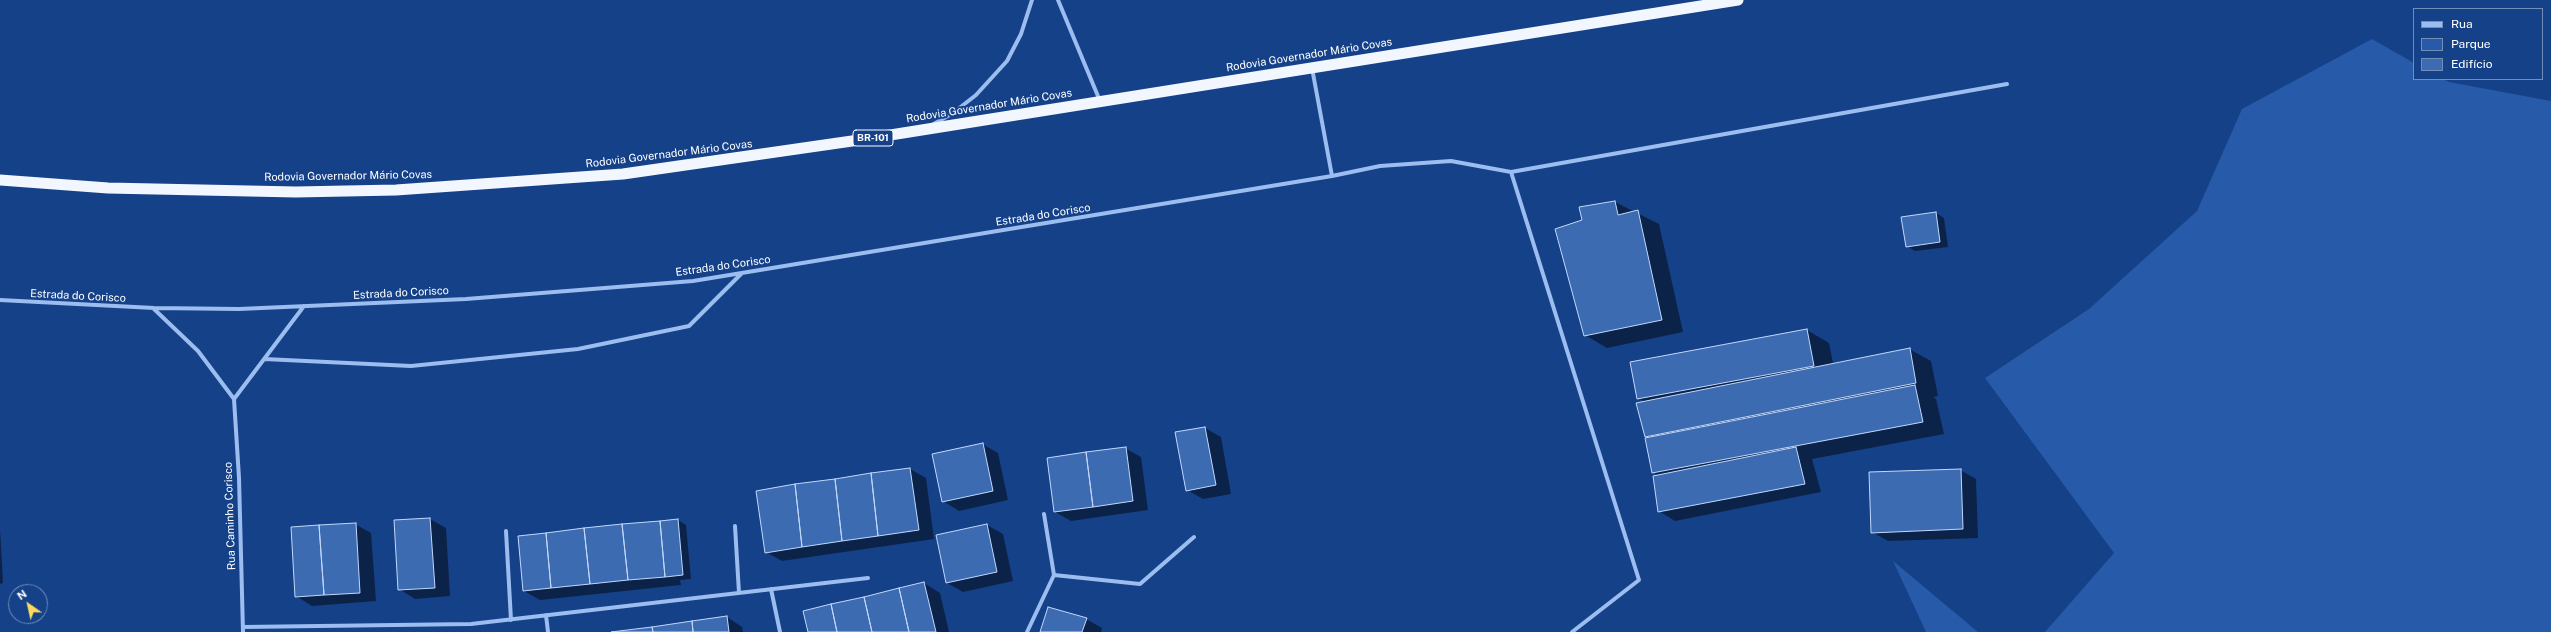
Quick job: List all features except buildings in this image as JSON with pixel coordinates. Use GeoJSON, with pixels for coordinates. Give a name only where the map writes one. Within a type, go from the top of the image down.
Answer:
{"type":"FeatureCollection","features":[{"type":"Feature","properties":{"kind":"highway","name":"Rodovia Governador Mário Covas"},"geometry":{"type":"LineString","coordinates":[[0,180],[108,188],[296,192],[418,188],[623,174],[745,158],[1738,0]]}},
{"type":"Feature","properties":{"kind":"street"},"geometry":{"type":"LineString","coordinates":[[924,129],[953,113],[990,82],[1007,61],[1021,34],[1032,0]]}},
{"type":"Feature","properties":{"kind":"street"},"geometry":{"type":"LineString","coordinates":[[1058,0],[1101,102]]}},
{"type":"Feature","properties":{"kind":"street"},"geometry":{"type":"LineString","coordinates":[[1312,68],[1332,176]]}},
{"type":"Feature","properties":{"kind":"street"},"geometry":{"type":"LineString","coordinates":[[1572,632],[1639,580],[1511,172],[2007,84]]}},
{"type":"Feature","properties":{"kind":"street","name":"Estrada do Corisco"},"geometry":{"type":"LineString","coordinates":[[0,300],[154,308],[304,306],[474,299],[693,281],[1332,176],[1380,166],[1451,161],[1511,172]]}},
{"type":"Feature","properties":{"kind":"street"},"geometry":{"type":"LineString","coordinates":[[264,359],[411,366],[578,349],[689,326],[742,273]]}},
{"type":"Feature","properties":{"kind":"street"},"geometry":{"type":"LineString","coordinates":[[154,308],[198,351],[234,399],[304,306]]}},
{"type":"Feature","properties":{"kind":"street","name":"Rua Caminho Corisco"},"geometry":{"type":"LineString","coordinates":[[234,399],[239,478],[243,630]]}},
{"type":"Feature","properties":{"kind":"street"},"geometry":{"type":"LineString","coordinates":[[1028,632],[1054,575],[1044,514]]}},
{"type":"Feature","properties":{"kind":"street"},"geometry":{"type":"LineString","coordinates":[[735,526],[739,593]]}},
{"type":"Feature","properties":{"kind":"street"},"geometry":{"type":"LineString","coordinates":[[506,531],[511,620]]}},
{"type":"Feature","properties":{"kind":"street"},"geometry":{"type":"LineString","coordinates":[[1054,575],[1140,584],[1194,537]]}},
{"type":"Feature","properties":{"kind":"street"},"geometry":{"type":"LineString","coordinates":[[243,630],[472,624],[868,578]]}},
{"type":"Feature","properties":{"kind":"street"},"geometry":{"type":"LineString","coordinates":[[771,589],[780,632]]}},
{"type":"Feature","properties":{"kind":"street"},"geometry":{"type":"LineString","coordinates":[[546,615],[548,632]]}},
{"type":"Feature","properties":{"kind":"green space"},"geometry":{"type":"Polygon","coordinates":[[[2372,39],[2413,62],[2413,80],[2445,80],[2551,101],[2551,632],[2045,632],[2114,553],[1985,378],[2089,309],[2197,211],[2242,109],[2372,39]]]}},
{"type":"Feature","properties":{"kind":"green space"},"geometry":{"type":"Polygon","coordinates":[[[1893,561],[1978,632],[1926,632],[1893,561]]]}}]}
